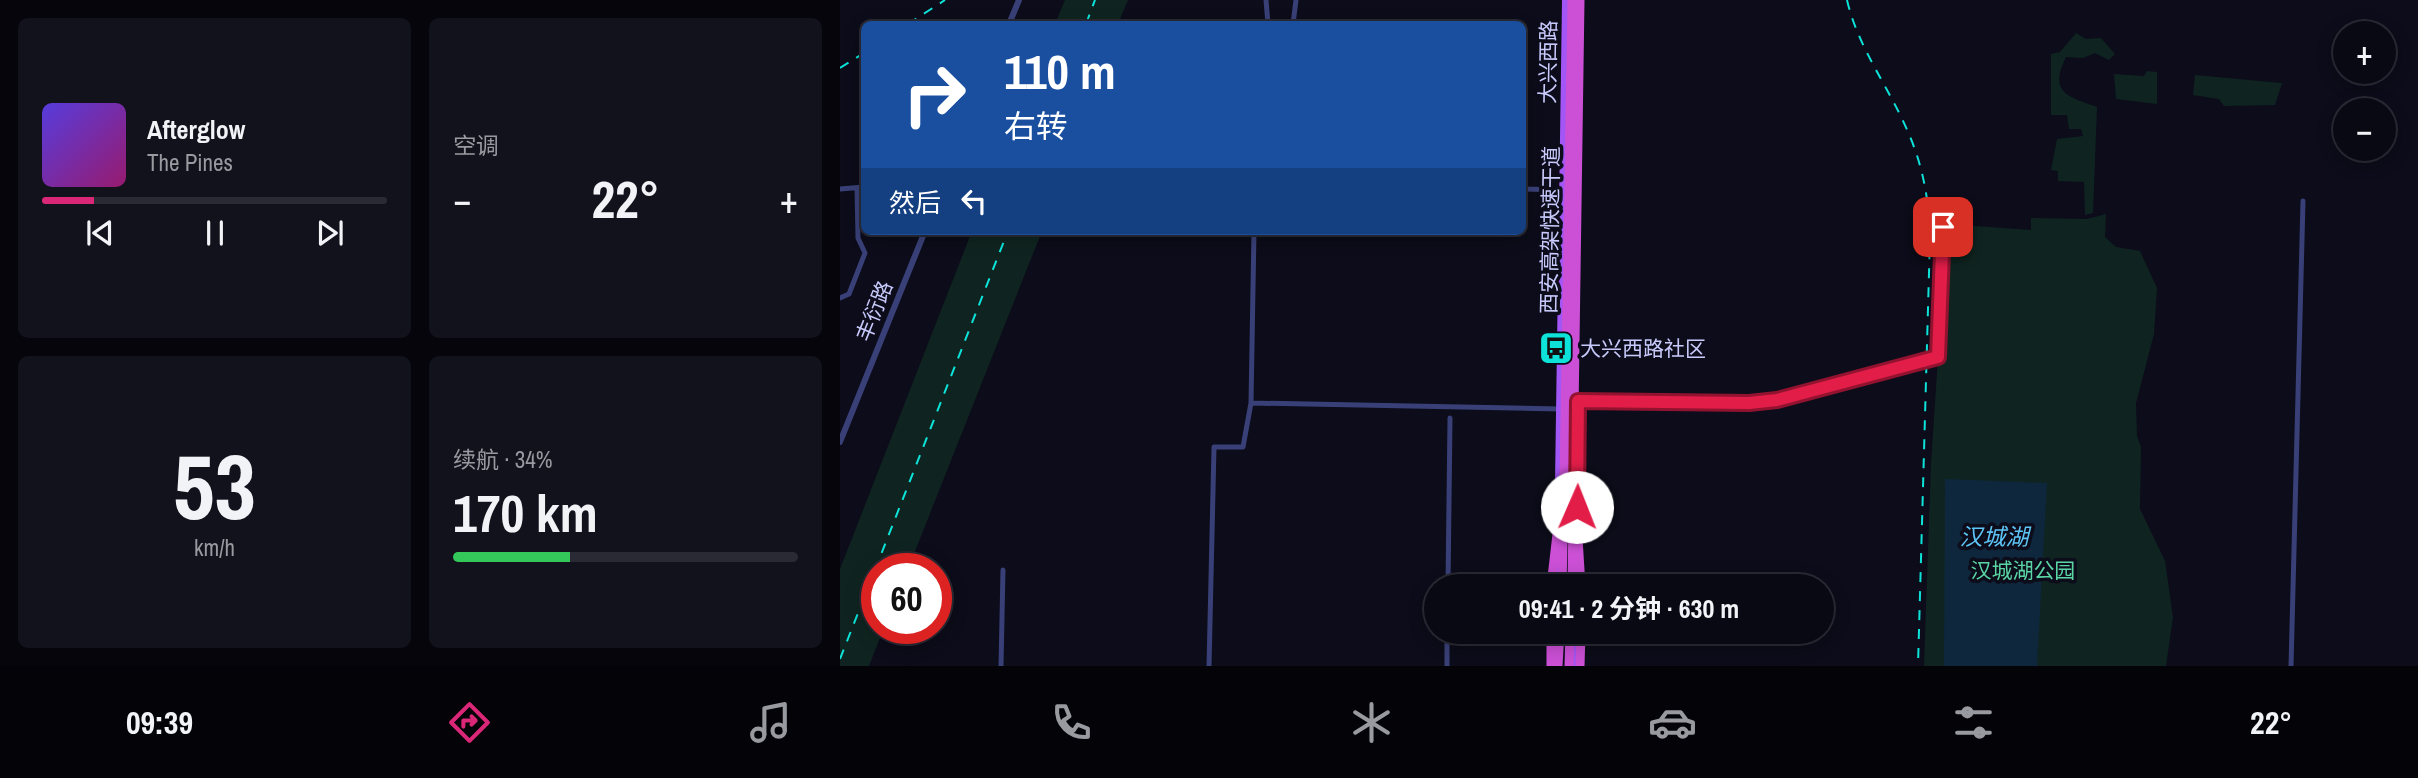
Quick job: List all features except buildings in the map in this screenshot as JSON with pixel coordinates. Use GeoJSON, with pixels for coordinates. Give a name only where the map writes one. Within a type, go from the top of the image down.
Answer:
{"type":"FeatureCollection","features":[{"type":"Feature","properties":{"kind":"highway","name":"西安高架快速干道"},"geometry":{"type":"LineString","coordinates":[[1572,0],[1569,474],[1573,574]]}},
{"type":"Feature","properties":{"kind":"highway","name":"西安高架快速干道"},"geometry":{"type":"LineString","coordinates":[[1561,574],[1569,474],[1582,0]]}},
{"type":"Feature","properties":{"kind":"highway"},"geometry":{"type":"LineString","coordinates":[[1553,574],[1569,474]]}},
{"type":"Feature","properties":{"kind":"highway"},"geometry":{"type":"LineString","coordinates":[[1569,474],[1580,574]]}},
{"type":"Feature","properties":{"kind":"highway"},"geometry":{"type":"LineString","coordinates":[[1552,644],[1555,666]]}},
{"type":"Feature","properties":{"kind":"highway"},"geometry":{"type":"LineString","coordinates":[[1555,666],[1557,644]]}},
{"type":"Feature","properties":{"kind":"highway"},"geometry":{"type":"LineString","coordinates":[[1569,666],[1571,644]]}},
{"type":"Feature","properties":{"kind":"highway"},"geometry":{"type":"LineString","coordinates":[[1580,666],[1581,644]]}},
{"type":"Feature","properties":{"kind":"main road","name":"大兴西路"},"geometry":{"type":"LineString","coordinates":[[1560,574],[1566,0]]}},
{"type":"Feature","properties":{"kind":"main road","name":"大兴西路"},"geometry":{"type":"LineString","coordinates":[[1574,574],[1582,0]]}},
{"type":"Feature","properties":{"kind":"main road"},"geometry":{"type":"LineString","coordinates":[[1573,644],[1575,666]]}},
{"type":"Feature","properties":{"kind":"street"},"geometry":{"type":"LineString","coordinates":[[1010,21],[1019,0]]}},
{"type":"Feature","properties":{"kind":"street"},"geometry":{"type":"LineString","coordinates":[[1266,0],[1268,21]]}},
{"type":"Feature","properties":{"kind":"street"},"geometry":{"type":"LineString","coordinates":[[1293,21],[1296,0]]}},
{"type":"Feature","properties":{"kind":"street"},"geometry":{"type":"LineString","coordinates":[[840,189],[861,187]]}},
{"type":"Feature","properties":{"kind":"street"},"geometry":{"type":"LineString","coordinates":[[840,298],[849,294],[865,253],[858,239],[857,188]]}},
{"type":"Feature","properties":{"kind":"street"},"geometry":{"type":"LineString","coordinates":[[1526,189],[1563,190]]}},
{"type":"Feature","properties":{"kind":"street"},"geometry":{"type":"LineString","coordinates":[[2291,666],[2303,201]]}},
{"type":"Feature","properties":{"kind":"street"},"geometry":{"type":"LineString","coordinates":[[1578,401],[1749,403],[1777,400],[1835,382],[1932,360],[1938,357],[1940,349],[1943,227]]}},
{"type":"Feature","properties":{"kind":"street","name":"丰衍路"},"geometry":{"type":"LineString","coordinates":[[840,442],[923,235]]}},
{"type":"Feature","properties":{"kind":"street"},"geometry":{"type":"LineString","coordinates":[[1209,666],[1214,447],[1243,447],[1251,403],[1254,235]]}},
{"type":"Feature","properties":{"kind":"street"},"geometry":{"type":"LineString","coordinates":[[1251,403],[1560,410]]}},
{"type":"Feature","properties":{"kind":"street"},"geometry":{"type":"LineString","coordinates":[[1448,574],[1450,418]]}},
{"type":"Feature","properties":{"kind":"street"},"geometry":{"type":"LineString","coordinates":[[1001,666],[1003,570]]}},
{"type":"Feature","properties":{"kind":"street"},"geometry":{"type":"LineString","coordinates":[[1447,644],[1447,666]]}},
{"type":"Feature","properties":{"kind":"green space"},"geometry":{"type":"Polygon","coordinates":[[[1065,0],[1128,0],[1119,21],[1056,21],[1065,0]]]}},
{"type":"Feature","properties":{"kind":"green space"},"geometry":{"type":"Polygon","coordinates":[[[2076,33],[2086,39],[2101,38],[2115,54],[2109,60],[2095,53],[2083,58],[2066,57],[2059,78],[2060,85],[2069,96],[2097,107],[2093,213],[2085,215],[2084,182],[2058,181],[2058,171],[2051,170],[2057,139],[2083,136],[2081,129],[2069,129],[2067,115],[2051,115],[2051,54],[2060,52],[2076,33]]]}},
{"type":"Feature","properties":{"kind":"green space"},"geometry":{"type":"Polygon","coordinates":[[[2147,71],[2157,72],[2157,104],[2116,99],[2114,74],[2144,76],[2147,71]]]}},
{"type":"Feature","properties":{"kind":"green space"},"geometry":{"type":"Polygon","coordinates":[[[2195,75],[2282,83],[2275,105],[2224,106],[2219,99],[2193,95],[2195,75]]]}},
{"type":"Feature","properties":{"kind":"green space","name":"汉城湖公园"},"geometry":{"type":"Polygon","coordinates":[[[2106,214],[2105,237],[2116,247],[2140,251],[2157,288],[2154,334],[2136,403],[2137,436],[2141,447],[2140,509],[2165,561],[2173,617],[2166,666],[1924,666],[1931,463],[1947,224],[2031,230],[2031,218],[2087,219],[2106,214]]]}},
{"type":"Feature","properties":{"kind":"green space"},"geometry":{"type":"Polygon","coordinates":[[[970,235],[1040,235],[914,553],[861,553],[861,644],[878,644],[869,666],[840,666],[840,569],[970,235]]]}},
{"type":"Feature","properties":{"kind":"water","name":"汉城湖"},"geometry":{"type":"Polygon","coordinates":[[[1945,479],[2047,483],[2037,666],[1944,666],[1945,479]]]}},
{"type":"Feature","properties":{"kind":"railway"},"geometry":{"type":"LineString","coordinates":[[913,21],[945,0]]}},
{"type":"Feature","properties":{"kind":"railway"},"geometry":{"type":"LineString","coordinates":[[1087,21],[1095,0]]}},
{"type":"Feature","properties":{"kind":"railway"},"geometry":{"type":"LineString","coordinates":[[1847,0],[1866,51],[1913,145],[1921,170],[1928,210],[1930,237],[1918,666]]}},
{"type":"Feature","properties":{"kind":"railway"},"geometry":{"type":"LineString","coordinates":[[840,68],[861,55]]}},
{"type":"Feature","properties":{"kind":"railway"},"geometry":{"type":"LineString","coordinates":[[840,659],[1006,235]]}},
{"type":"Feature","properties":{"kind":"place","name":"大兴西路社区"},"geometry":{"type":"Point","coordinates":[1556,348]}},
{"type":"Feature","properties":{"kind":"route"},"geometry":{"type":"LineString","coordinates":[[1577,507],[1578,401],[1749,403],[1777,400],[1835,382],[1938,357],[1943,227]]}}]}
